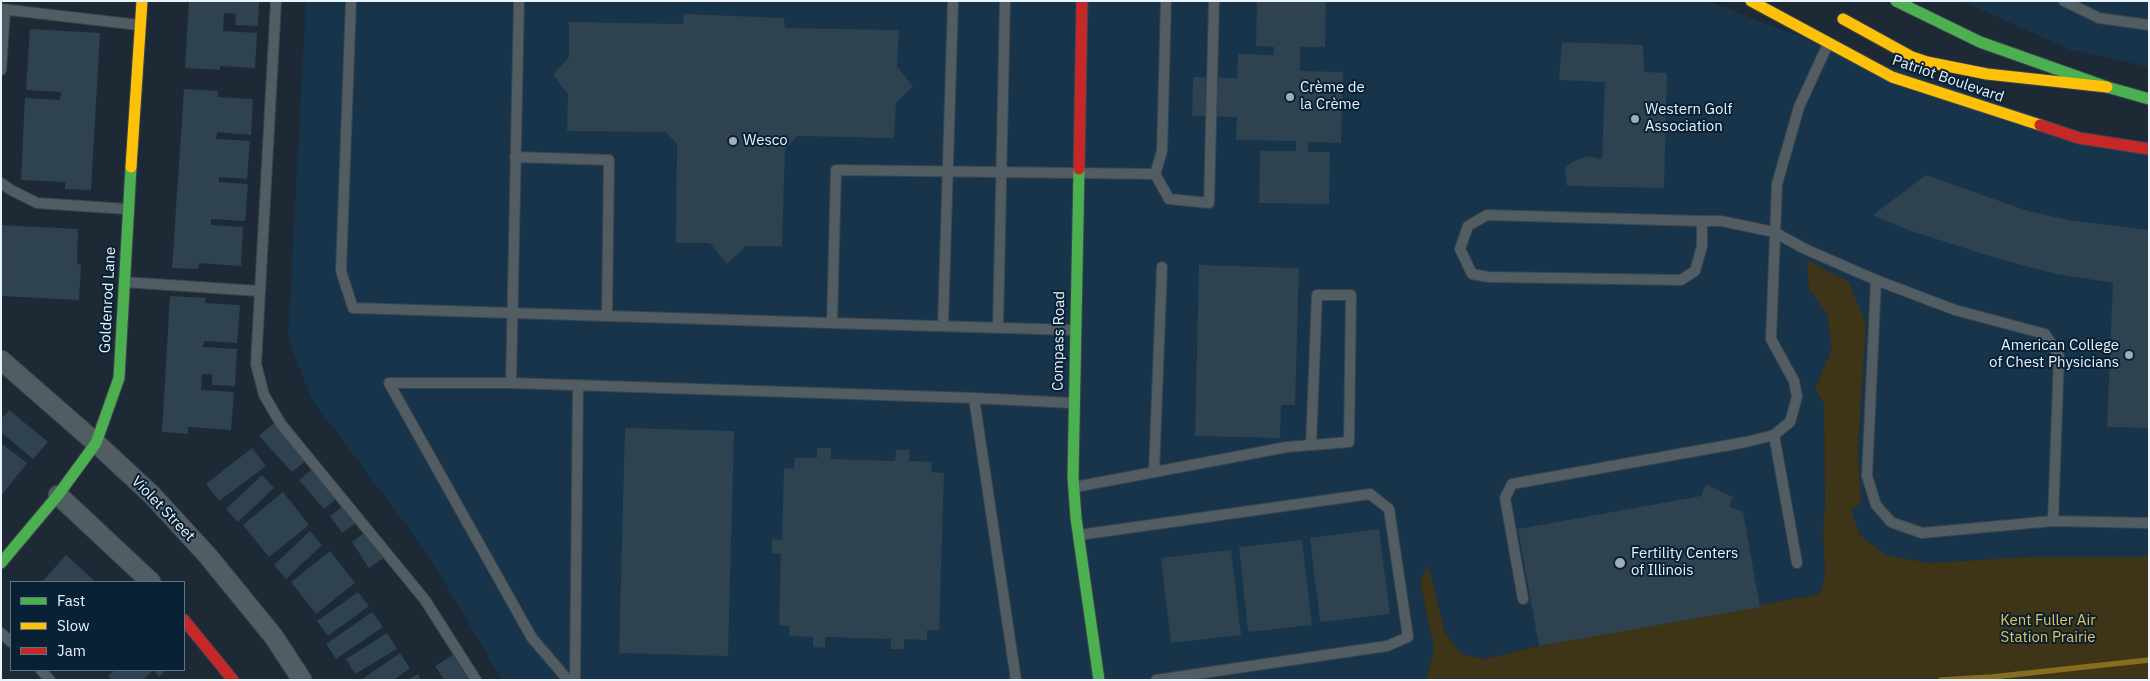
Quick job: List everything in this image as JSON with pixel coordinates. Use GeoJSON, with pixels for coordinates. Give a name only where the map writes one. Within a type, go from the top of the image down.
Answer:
{"type":"FeatureCollection","features":[{"type":"Feature","properties":{"kind":"street","name":"Goldenrod Lane"},"geometry":{"type":"LineString","coordinates":[[1,564],[58,495],[96,443],[119,378],[123,282],[142,1]]}},
{"type":"Feature","properties":{"kind":"street","name":"Compass Road"},"geometry":{"type":"LineString","coordinates":[[1082,1],[1073,403],[1074,487],[1078,535],[1099,680]]}},
{"type":"Feature","properties":{"kind":"street","name":"Patriot Boulevard"},"geometry":{"type":"LineString","coordinates":[[1751,1],[1837,27],[1892,77],[2079,138],[2149,149]]}},
{"type":"Feature","properties":{"kind":"street"},"geometry":{"type":"LineString","coordinates":[[1896,1],[1980,42],[2107,87],[2149,99]]}},
{"type":"Feature","properties":{"kind":"street"},"geometry":{"type":"LineString","coordinates":[[1837,27],[1927,62],[1987,74],[2107,87]]}},
{"type":"Feature","properties":{"kind":"street","name":"Violet Street"},"geometry":{"type":"LineString","coordinates":[[1,360],[152,495],[208,556],[274,637],[302,680]]}},
{"type":"Feature","properties":{"kind":"street"},"geometry":{"type":"LineString","coordinates":[[58,495],[150,581]]}},
{"type":"Feature","properties":{"kind":"street"},"geometry":{"type":"LineString","coordinates":[[185,621],[233,680]]}},
{"type":"Feature","properties":{"kind":"lane"},"geometry":{"type":"LineString","coordinates":[[276,1],[256,364],[264,395],[281,424],[425,600],[476,680]]}},
{"type":"Feature","properties":{"kind":"lane"},"geometry":{"type":"LineString","coordinates":[[351,1],[341,271],[353,308],[1075,330]]}},
{"type":"Feature","properties":{"kind":"lane"},"geometry":{"type":"LineString","coordinates":[[511,383],[519,1]]}},
{"type":"Feature","properties":{"kind":"lane"},"geometry":{"type":"LineString","coordinates":[[943,325],[953,1]]}},
{"type":"Feature","properties":{"kind":"lane"},"geometry":{"type":"LineString","coordinates":[[998,328],[1005,1]]}},
{"type":"Feature","properties":{"kind":"lane"},"geometry":{"type":"LineString","coordinates":[[1166,1],[1162,151],[1155,174],[1169,199],[1209,203],[1214,1]]}},
{"type":"Feature","properties":{"kind":"lane"},"geometry":{"type":"LineString","coordinates":[[2064,1],[2099,18],[2149,25]]}},
{"type":"Feature","properties":{"kind":"lane"},"geometry":{"type":"LineString","coordinates":[[1,70],[3,10],[140,25]]}},
{"type":"Feature","properties":{"kind":"lane"},"geometry":{"type":"LineString","coordinates":[[1523,599],[1505,498],[1512,484],[1746,442],[1774,435],[1790,422],[1797,397],[1794,381],[1771,339],[1776,184],[1799,107],[1837,27]]}},
{"type":"Feature","properties":{"kind":"lane"},"geometry":{"type":"LineString","coordinates":[[515,157],[609,160],[607,316]]}},
{"type":"Feature","properties":{"kind":"lane"},"geometry":{"type":"LineString","coordinates":[[832,323],[836,170],[1155,174]]}},
{"type":"Feature","properties":{"kind":"lane"},"geometry":{"type":"LineString","coordinates":[[1,182],[11,190],[37,203],[129,209]]}},
{"type":"Feature","properties":{"kind":"lane"},"geometry":{"type":"LineString","coordinates":[[1702,221],[1702,246],[1695,271],[1681,280],[1489,277],[1472,274],[1460,249],[1468,226],[1487,215],[1720,221],[1774,232],[1806,249],[1876,280],[1955,310],[2045,334],[2059,356],[2053,520]]}},
{"type":"Feature","properties":{"kind":"lane"},"geometry":{"type":"LineString","coordinates":[[1154,472],[1162,267]]}},
{"type":"Feature","properties":{"kind":"lane"},"geometry":{"type":"LineString","coordinates":[[1876,280],[1867,476],[1876,505],[1891,522],[1922,532],[2053,520],[2149,523]]}},
{"type":"Feature","properties":{"kind":"lane"},"geometry":{"type":"LineString","coordinates":[[123,282],[259,291]]}},
{"type":"Feature","properties":{"kind":"lane"},"geometry":{"type":"LineString","coordinates":[[1074,487],[1287,447],[1349,442],[1351,295],[1317,295],[1311,445]]}},
{"type":"Feature","properties":{"kind":"lane"},"geometry":{"type":"LineString","coordinates":[[568,680],[532,638],[389,383],[511,383],[1073,403]]}},
{"type":"Feature","properties":{"kind":"lane"},"geometry":{"type":"LineString","coordinates":[[575,680],[578,385]]}},
{"type":"Feature","properties":{"kind":"lane"},"geometry":{"type":"LineString","coordinates":[[974,398],[1016,680]]}},
{"type":"Feature","properties":{"kind":"lane"},"geometry":{"type":"LineString","coordinates":[[1774,435],[1797,563]]}},
{"type":"Feature","properties":{"kind":"lane"},"geometry":{"type":"LineString","coordinates":[[1078,535],[1370,494],[1389,509],[1408,638],[1387,646],[1156,680]]}},
{"type":"Feature","properties":{"kind":"shaded area"},"geometry":{"type":"Polygon","coordinates":[[[306,1],[1708,1],[1780,29],[2149,155],[2149,557],[2026,557],[1929,563],[1886,555],[1860,535],[1850,510],[1861,504],[1858,448],[1866,324],[1809,288],[1827,314],[1832,348],[1815,389],[1824,404],[1825,507],[1823,527],[1825,576],[1820,594],[1539,646],[1484,659],[1461,654],[1445,633],[1428,566],[1420,582],[1434,649],[1426,680],[502,680],[429,556],[311,398],[288,338],[306,1]]]}},
{"type":"Feature","properties":{"kind":"shaded area"},"geometry":{"type":"Polygon","coordinates":[[[1962,1],[2149,1],[2149,67],[2071,50],[1962,1]]]}},
{"type":"Feature","properties":{"kind":"green space","name":"Kent Fuller Air Station Prairie"},"geometry":{"type":"Polygon","coordinates":[[[1807,260],[1849,282],[1866,324],[1858,448],[1861,504],[1851,510],[1860,535],[1886,555],[1929,563],[2026,557],[2149,557],[2149,680],[1426,680],[1434,649],[1420,582],[1428,565],[1445,633],[1461,654],[1484,659],[1539,646],[1820,594],[1825,576],[1823,527],[1825,507],[1824,404],[1815,389],[1832,348],[1827,314],[1809,288],[1807,260]]]}},
{"type":"Feature","properties":{"kind":"building"},"geometry":{"type":"Polygon","coordinates":[[[189,1],[259,1],[258,26],[235,25],[236,14],[224,13],[223,31],[257,33],[255,68],[220,66],[220,70],[185,68],[189,1]]]}},
{"type":"Feature","properties":{"kind":"building","name":"Crème de la Crème"},"geometry":{"type":"Polygon","coordinates":[[[1257,1],[1326,1],[1325,47],[1300,47],[1300,71],[1343,72],[1341,143],[1308,142],[1308,152],[1330,152],[1329,204],[1259,203],[1260,151],[1296,151],[1296,141],[1236,140],[1237,117],[1192,116],[1193,77],[1237,78],[1238,54],[1274,55],[1274,47],[1256,46],[1257,1]]]}},
{"type":"Feature","properties":{"kind":"building","name":"Wesco"},"geometry":{"type":"Polygon","coordinates":[[[684,14],[784,18],[785,28],[899,30],[897,67],[913,86],[896,103],[894,138],[797,136],[785,149],[782,246],[746,246],[727,264],[710,243],[676,243],[677,144],[666,132],[567,131],[568,94],[553,75],[569,57],[569,22],[683,24],[684,14]]]}},
{"type":"Feature","properties":{"kind":"building"},"geometry":{"type":"Polygon","coordinates":[[[30,29],[100,33],[91,190],[65,189],[65,182],[21,180],[25,98],[60,100],[61,92],[26,90],[30,29]]]}},
{"type":"Feature","properties":{"kind":"building","name":"Western Golf Association"},"geometry":{"type":"Polygon","coordinates":[[[1562,42],[1643,45],[1644,72],[1667,73],[1664,188],[1567,186],[1565,168],[1574,161],[1588,156],[1602,159],[1605,82],[1559,80],[1562,42]]]}},
{"type":"Feature","properties":{"kind":"building"},"geometry":{"type":"Polygon","coordinates":[[[184,89],[218,91],[218,97],[253,99],[251,135],[217,132],[216,139],[250,141],[247,179],[219,177],[219,182],[248,184],[245,221],[211,219],[211,225],[243,227],[241,266],[199,263],[198,269],[172,268],[184,89]]]}},
{"type":"Feature","properties":{"kind":"building","name":"American College of Chest Physicians"},"geometry":{"type":"Polygon","coordinates":[[[1926,175],[2028,211],[2068,220],[2149,230],[2149,428],[2107,427],[2113,283],[2056,274],[1999,259],[1908,230],[1873,215],[1926,175]]]}},
{"type":"Feature","properties":{"kind":"building"},"geometry":{"type":"Polygon","coordinates":[[[1,225],[78,229],[77,264],[81,265],[79,300],[1,296],[1,225]]]}},
{"type":"Feature","properties":{"kind":"building"},"geometry":{"type":"Polygon","coordinates":[[[1199,265],[1299,268],[1295,405],[1281,405],[1280,438],[1195,436],[1199,265]]]}},
{"type":"Feature","properties":{"kind":"building"},"geometry":{"type":"Polygon","coordinates":[[[170,296],[206,298],[205,303],[240,305],[237,343],[204,341],[203,347],[237,349],[235,386],[212,385],[212,374],[202,374],[201,390],[234,392],[231,430],[188,427],[188,434],[162,432],[170,296]]]}},
{"type":"Feature","properties":{"kind":"building"},"geometry":{"type":"Polygon","coordinates":[[[9,410],[48,442],[33,459],[1,432],[1,419],[9,410]]]}},
{"type":"Feature","properties":{"kind":"building"},"geometry":{"type":"Polygon","coordinates":[[[275,422],[308,459],[292,472],[259,436],[275,422]]]}},
{"type":"Feature","properties":{"kind":"building"},"geometry":{"type":"Polygon","coordinates":[[[625,428],[734,431],[728,656],[619,653],[625,428]]]}},
{"type":"Feature","properties":{"kind":"building"},"geometry":{"type":"Polygon","coordinates":[[[1,443],[27,463],[1,496],[1,443]]]}},
{"type":"Feature","properties":{"kind":"building"},"geometry":{"type":"Polygon","coordinates":[[[252,448],[266,466],[219,501],[206,484],[252,448]]]}},
{"type":"Feature","properties":{"kind":"building"},"geometry":{"type":"Polygon","coordinates":[[[817,448],[831,448],[831,459],[895,461],[896,450],[910,450],[909,461],[932,462],[931,472],[944,473],[939,630],[927,630],[927,640],[904,639],[904,649],[891,649],[891,639],[825,637],[825,648],[813,647],[813,637],[789,636],[790,626],[779,625],[781,554],[772,553],[772,539],[782,540],[784,468],[794,469],[795,458],[817,458],[817,448]]]}},
{"type":"Feature","properties":{"kind":"building"},"geometry":{"type":"Polygon","coordinates":[[[315,467],[340,496],[324,509],[299,480],[315,467]]]}},
{"type":"Feature","properties":{"kind":"building"},"geometry":{"type":"Polygon","coordinates":[[[262,475],[274,488],[238,522],[226,509],[262,475]]]}},
{"type":"Feature","properties":{"kind":"building"},"geometry":{"type":"Polygon","coordinates":[[[1706,484],[1733,497],[1729,506],[1743,512],[1760,607],[1539,646],[1518,529],[1701,496],[1706,484]]]}},
{"type":"Feature","properties":{"kind":"building"},"geometry":{"type":"Polygon","coordinates":[[[283,492],[309,525],[269,557],[243,525],[283,492]]]}},
{"type":"Feature","properties":{"kind":"building"},"geometry":{"type":"Polygon","coordinates":[[[346,504],[359,521],[342,533],[330,516],[346,504]]]}},
{"type":"Feature","properties":{"kind":"building"},"geometry":{"type":"Polygon","coordinates":[[[1379,529],[1390,614],[1320,622],[1310,538],[1379,529]]]}},
{"type":"Feature","properties":{"kind":"building"},"geometry":{"type":"Polygon","coordinates":[[[310,531],[322,545],[286,579],[274,565],[310,531]]]}},
{"type":"Feature","properties":{"kind":"building"},"geometry":{"type":"Polygon","coordinates":[[[367,531],[385,557],[369,568],[352,542],[367,531]]]}},
{"type":"Feature","properties":{"kind":"building"},"geometry":{"type":"Polygon","coordinates":[[[1302,540],[1312,625],[1248,632],[1239,547],[1302,540]]]}},
{"type":"Feature","properties":{"kind":"building"},"geometry":{"type":"Polygon","coordinates":[[[1231,550],[1241,635],[1171,643],[1161,558],[1231,550]]]}},
{"type":"Feature","properties":{"kind":"building"},"geometry":{"type":"Polygon","coordinates":[[[330,551],[355,583],[316,614],[291,582],[330,551]]]}},
{"type":"Feature","properties":{"kind":"building"},"geometry":{"type":"Polygon","coordinates":[[[66,555],[95,581],[43,581],[66,555]]]}},
{"type":"Feature","properties":{"kind":"building"},"geometry":{"type":"Polygon","coordinates":[[[358,592],[369,606],[328,636],[317,621],[358,592]]]}},
{"type":"Feature","properties":{"kind":"building"},"geometry":{"type":"Polygon","coordinates":[[[372,612],[383,627],[336,659],[326,644],[372,612]]]}},
{"type":"Feature","properties":{"kind":"building"},"geometry":{"type":"Polygon","coordinates":[[[387,633],[397,649],[355,674],[346,659],[387,633]]]}},
{"type":"Feature","properties":{"kind":"building"},"geometry":{"type":"Polygon","coordinates":[[[400,653],[410,668],[394,680],[361,680],[400,653]]]}},
{"type":"Feature","properties":{"kind":"building"},"geometry":{"type":"Polygon","coordinates":[[[453,655],[469,680],[444,680],[435,666],[453,655]]]}},
{"type":"Feature","properties":{"kind":"building"},"geometry":{"type":"Polygon","coordinates":[[[114,671],[152,671],[143,680],[111,680],[108,676],[114,671]]]}},
{"type":"Feature","properties":{"kind":"building"},"geometry":{"type":"Polygon","coordinates":[[[154,671],[166,671],[159,677],[154,671]]]}},
{"type":"Feature","properties":{"kind":"building"},"geometry":{"type":"Polygon","coordinates":[[[418,674],[421,680],[408,680],[418,674]]]}},
{"type":"Feature","properties":{"kind":"waterway"},"geometry":{"type":"LineString","coordinates":[[1941,680],[1992,677],[2149,660]]}},
{"type":"Feature","properties":{"kind":"traffic: fast"},"geometry":{"type":"LineString","coordinates":[[1896,1],[1980,42],[2107,87],[2149,99]]}},
{"type":"Feature","properties":{"kind":"traffic: fast"},"geometry":{"type":"LineString","coordinates":[[1,563],[58,495],[96,443],[119,378],[131,167]]}},
{"type":"Feature","properties":{"kind":"traffic: fast"},"geometry":{"type":"LineString","coordinates":[[1079,169],[1073,477],[1076,518],[1099,680]]}},
{"type":"Feature","properties":{"kind":"traffic: slow"},"geometry":{"type":"LineString","coordinates":[[131,167],[142,1]]}},
{"type":"Feature","properties":{"kind":"traffic: slow"},"geometry":{"type":"LineString","coordinates":[[1751,1],[1892,77],[2040,125]]}},
{"type":"Feature","properties":{"kind":"traffic: slow"},"geometry":{"type":"LineString","coordinates":[[1843,19],[1912,57],[1927,62],[1987,74],[2107,87]]}},
{"type":"Feature","properties":{"kind":"traffic: jam"},"geometry":{"type":"LineString","coordinates":[[1079,169],[1082,1]]}},
{"type":"Feature","properties":{"kind":"traffic: jam"},"geometry":{"type":"LineString","coordinates":[[2040,125],[2079,138],[2149,149]]}},
{"type":"Feature","properties":{"kind":"traffic: jam"},"geometry":{"type":"LineString","coordinates":[[185,621],[233,680]]}},
{"type":"Feature","properties":{"kind":"place","name":"Crème de la Crème"},"geometry":{"type":"Point","coordinates":[1290,97]}},
{"type":"Feature","properties":{"kind":"place","name":"Western Golf Association"},"geometry":{"type":"Point","coordinates":[1635,119]}},
{"type":"Feature","properties":{"kind":"place","name":"Wesco"},"geometry":{"type":"Point","coordinates":[733,141]}},
{"type":"Feature","properties":{"kind":"place","name":"American College of Chest Physicians"},"geometry":{"type":"Point","coordinates":[2129,355]}},
{"type":"Feature","properties":{"kind":"place","name":"Fertility Centers of Illinois"},"geometry":{"type":"Point","coordinates":[1620,563]}}]}
